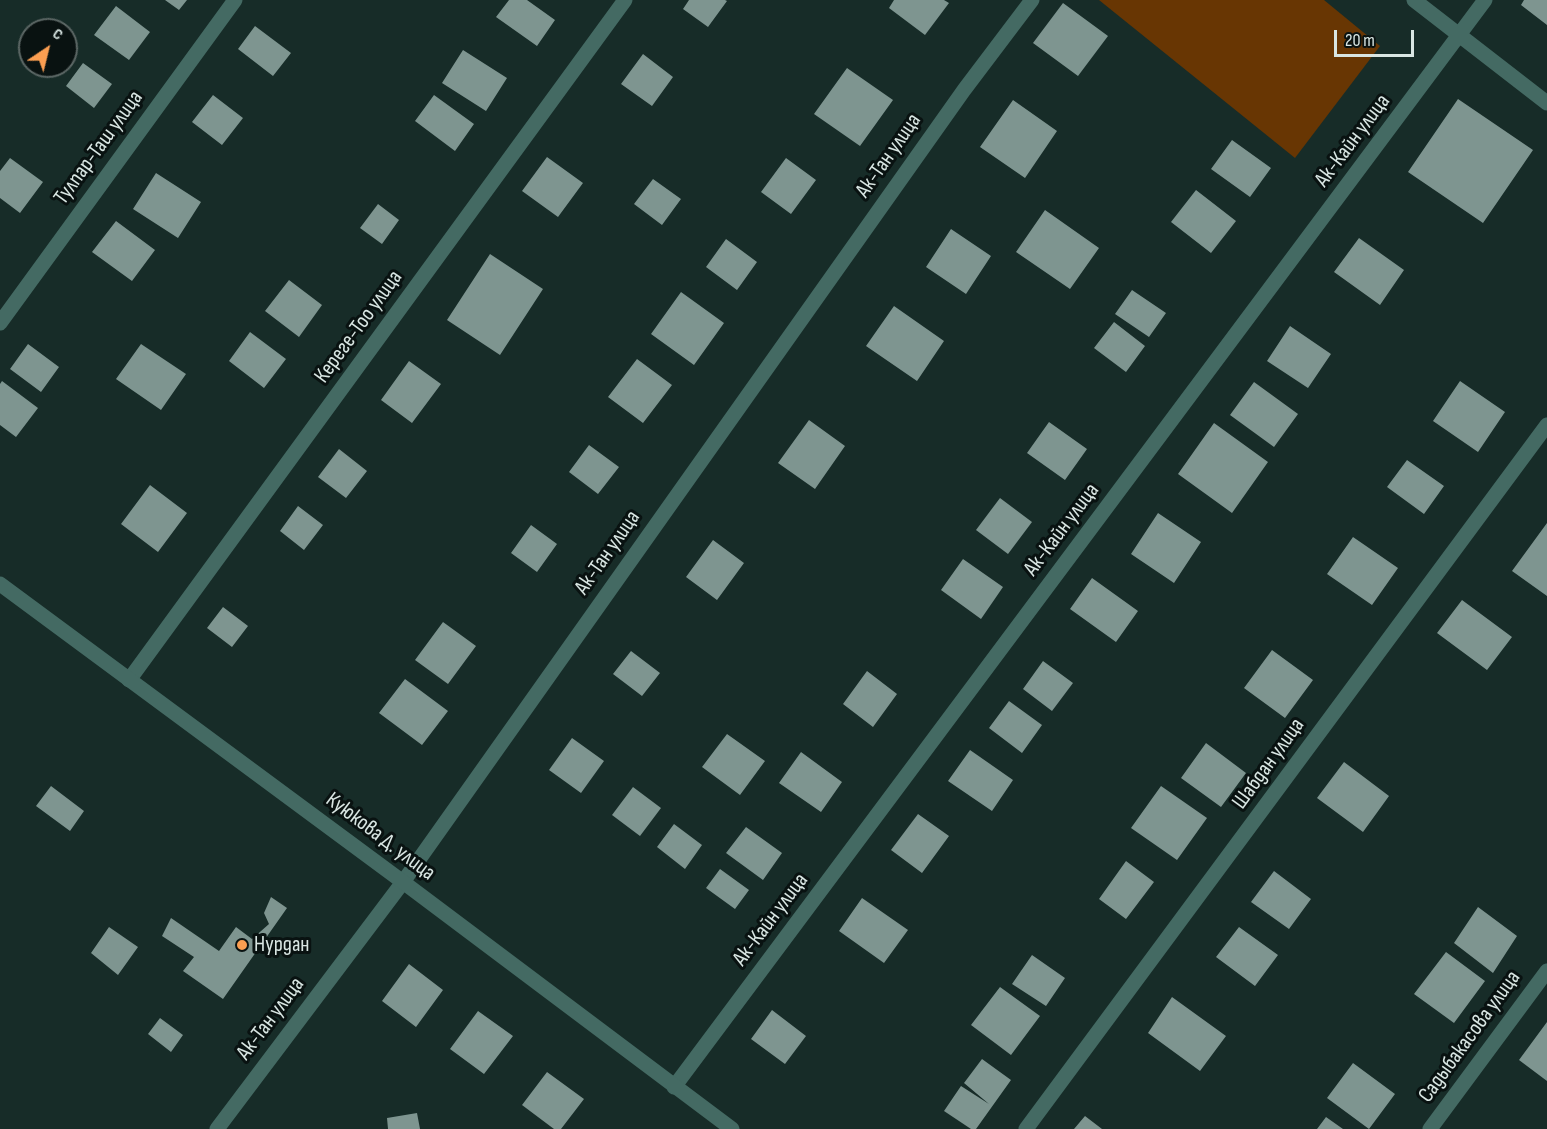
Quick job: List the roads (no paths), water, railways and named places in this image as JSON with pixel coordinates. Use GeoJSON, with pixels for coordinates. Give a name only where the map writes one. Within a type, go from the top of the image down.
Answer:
{"type":"FeatureCollection","features":[{"type":"Feature","properties":{"kind":"street","name":"Тулпар-Таш улица"},"geometry":{"type":"LineString","coordinates":[[0,323],[235,0]]}},
{"type":"Feature","properties":{"kind":"street","name":"Кереге-Тоо улица"},"geometry":{"type":"LineString","coordinates":[[129,680],[625,0]]}},
{"type":"Feature","properties":{"kind":"street","name":"Ак-Тан улица"},"geometry":{"type":"LineString","coordinates":[[217,1129],[403,882],[964,90],[1032,0]]}},
{"type":"Feature","properties":{"kind":"street"},"geometry":{"type":"LineString","coordinates":[[1414,0],[1547,103]]}},
{"type":"Feature","properties":{"kind":"street","name":"Ак-Кайн улица"},"geometry":{"type":"LineString","coordinates":[[674,1087],[1485,0]]}},
{"type":"Feature","properties":{"kind":"street","name":"Шабдан улица"},"geometry":{"type":"LineString","coordinates":[[1026,1129],[1547,425]]}},
{"type":"Feature","properties":{"kind":"street","name":"Куюкова Д. улица"},"geometry":{"type":"LineString","coordinates":[[0,584],[732,1129]]}},
{"type":"Feature","properties":{"kind":"street","name":"Садыбакасова улица"},"geometry":{"type":"LineString","coordinates":[[1430,1129],[1547,971]]}},
{"type":"Feature","properties":{"kind":"place","name":"Нурдан"},"geometry":{"type":"Point","coordinates":[242,945]}}]}
